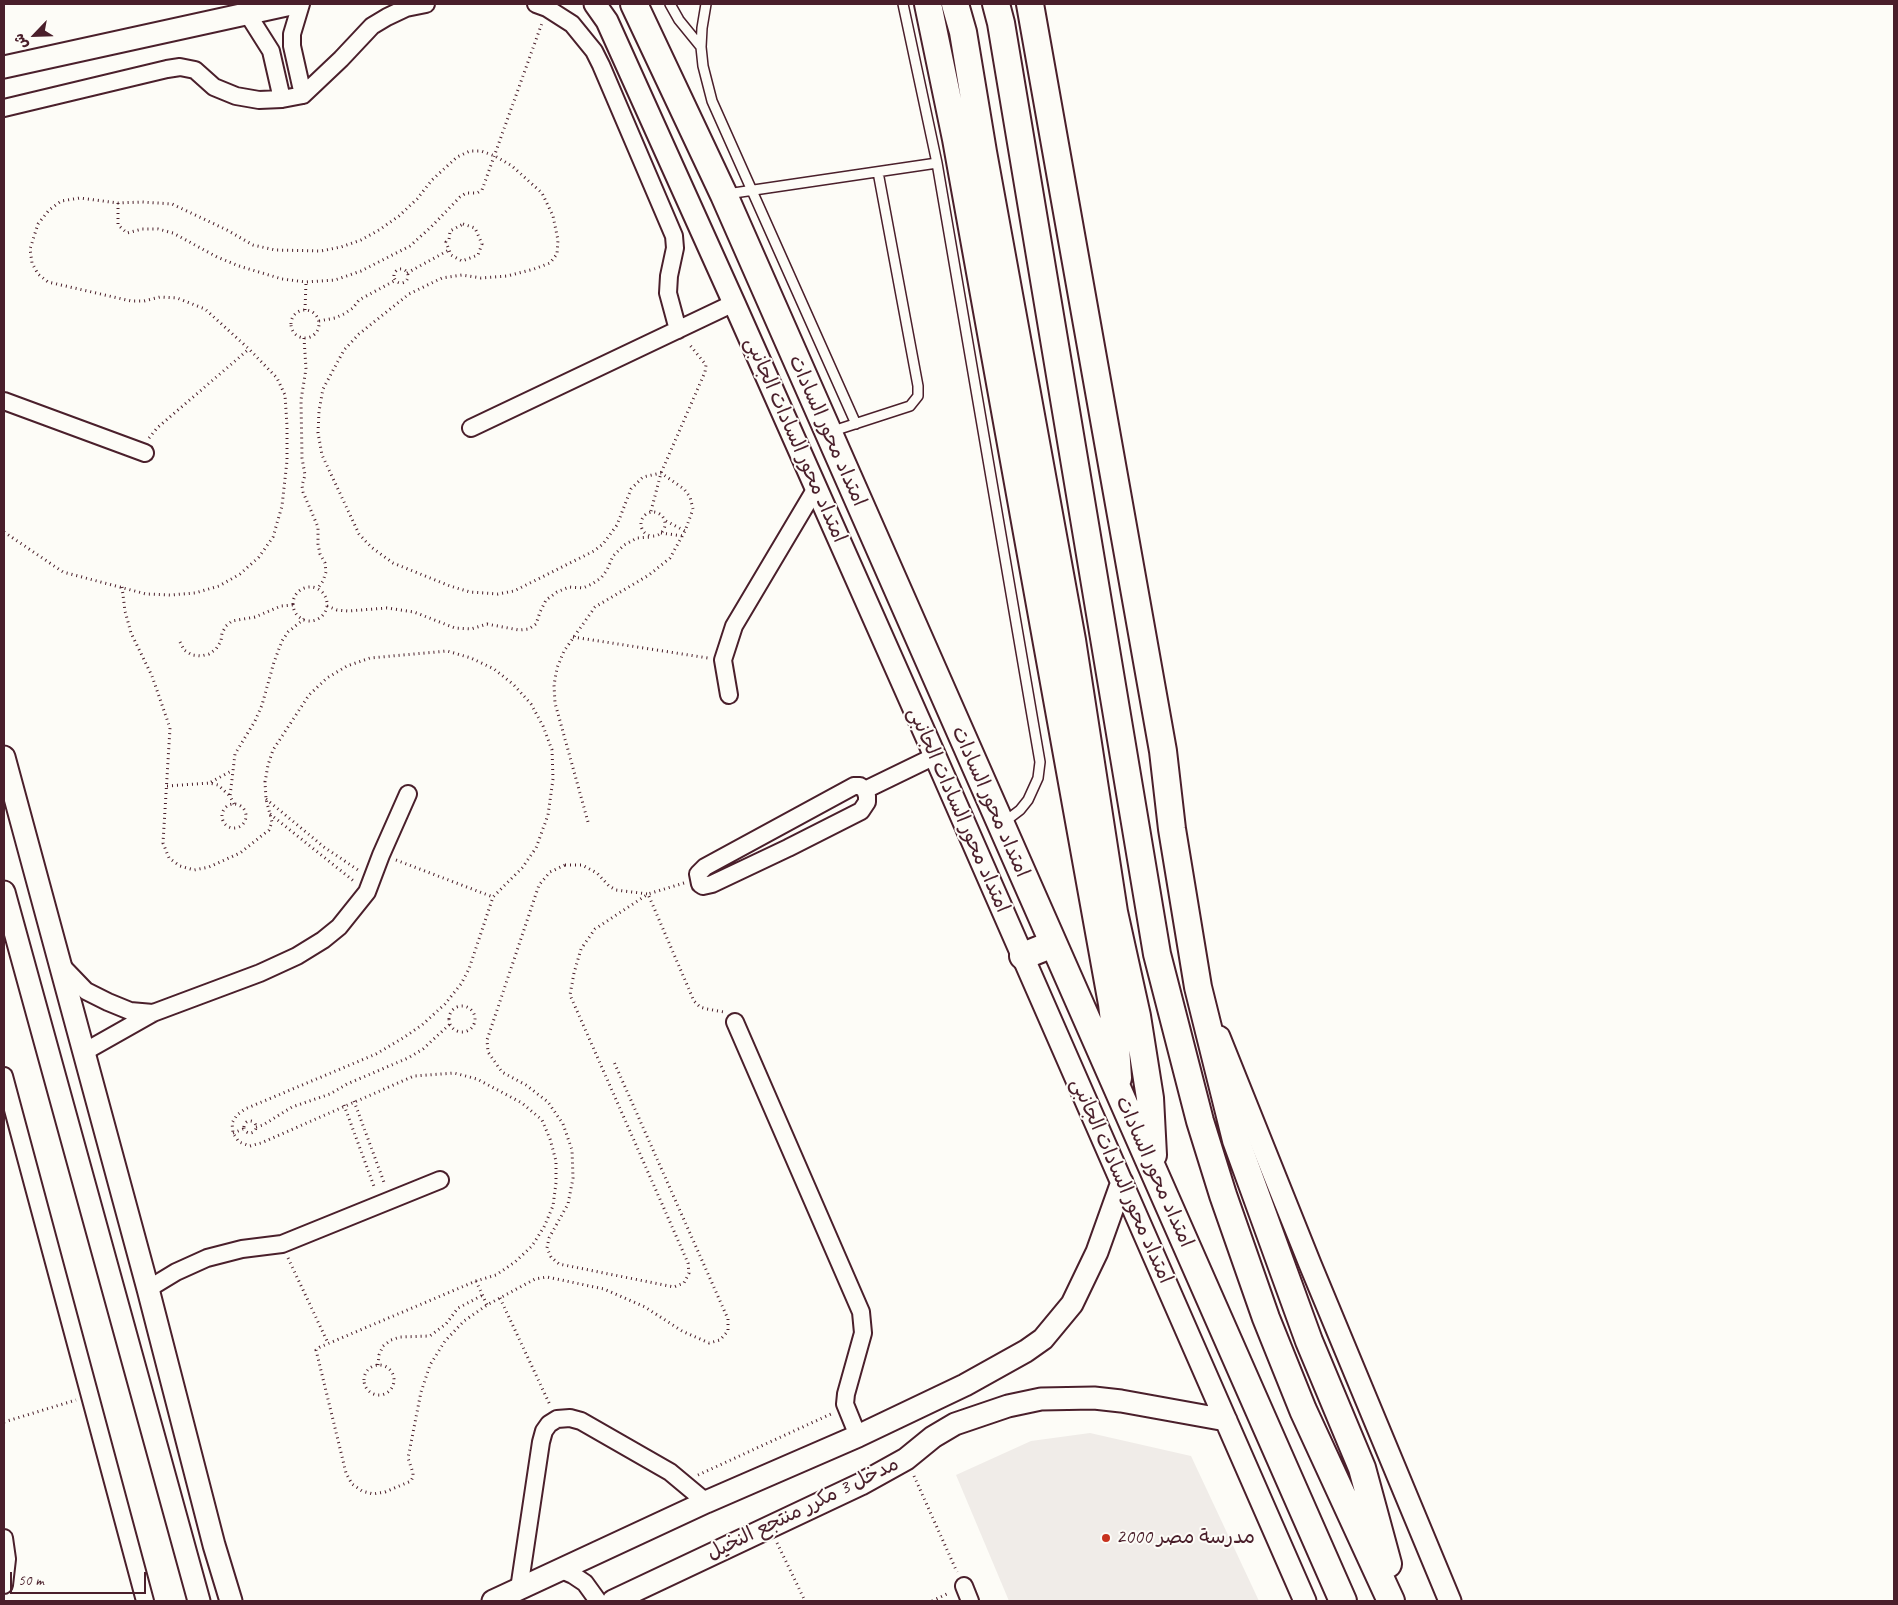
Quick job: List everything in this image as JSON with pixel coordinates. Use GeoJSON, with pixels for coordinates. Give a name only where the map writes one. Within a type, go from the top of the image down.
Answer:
{"type":"FeatureCollection","features":[{"type":"Feature","properties":{"kind":"main road","name":"امتداد محور السادات"},"geometry":{"type":"LineString","coordinates":[[634,4],[724,195],[1343,1601]]}},
{"type":"Feature","properties":{"kind":"main road"},"geometry":{"type":"LineString","coordinates":[[928,4],[956,139],[1112,1004],[1117,1052],[1118,1091]]}},
{"type":"Feature","properties":{"kind":"main road"},"geometry":{"type":"LineString","coordinates":[[955,4],[963,32],[981,142],[1072,640],[1114,912],[1137,1016],[1150,1098],[1154,1174]]}},
{"type":"Feature","properties":{"kind":"main road"},"geometry":{"type":"LineString","coordinates":[[996,4],[1001,23],[1157,954],[1200,1121],[1223,1195],[1270,1327],[1303,1410],[1391,1601]]}},
{"type":"Feature","properties":{"kind":"main road"},"geometry":{"type":"LineString","coordinates":[[1030,4],[1161,741],[1172,829],[1198,987],[1236,1140],[1309,1341],[1362,1468],[1399,1601]]}},
{"type":"Feature","properties":{"kind":"main road"},"geometry":{"type":"LineString","coordinates":[[1023,956],[1053,944]]}},
{"type":"Feature","properties":{"kind":"street"},"geometry":{"type":"LineString","coordinates":[[4,67],[291,4]]}},
{"type":"Feature","properties":{"kind":"street"},"geometry":{"type":"LineString","coordinates":[[301,4],[292,40],[303,95]]}},
{"type":"Feature","properties":{"kind":"street"},"geometry":{"type":"LineString","coordinates":[[4,108],[167,69],[180,68],[195,70],[214,87],[236,96],[259,100],[282,99],[303,95],[372,26],[406,8],[426,4]]}},
{"type":"Feature","properties":{"kind":"street"},"geometry":{"type":"LineString","coordinates":[[542,6],[572,24],[594,51],[672,230],[676,241],[668,294],[678,330]]}},
{"type":"Feature","properties":{"kind":"street","name":"امتداد محور السادات الجانبى"},"geometry":{"type":"LineString","coordinates":[[601,12],[734,303],[935,756],[1305,1601]]}},
{"type":"Feature","properties":{"kind":"street"},"geometry":{"type":"LineString","coordinates":[[247,13],[271,51],[282,99]]}},
{"type":"Feature","properties":{"kind":"street"},"geometry":{"type":"LineString","coordinates":[[471,428],[734,303]]}},
{"type":"Feature","properties":{"kind":"street"},"geometry":{"type":"LineString","coordinates":[[4,401],[145,453]]}},
{"type":"Feature","properties":{"kind":"street"},"geometry":{"type":"LineString","coordinates":[[729,695],[723,660],[728,641],[740,613],[816,488]]}},
{"type":"Feature","properties":{"kind":"street"},"geometry":{"type":"LineString","coordinates":[[865,790],[935,756]]}},
{"type":"Feature","properties":{"kind":"street"},"geometry":{"type":"LineString","coordinates":[[4,757],[148,1289],[214,1545],[231,1601]]}},
{"type":"Feature","properties":{"kind":"street"},"geometry":{"type":"LineString","coordinates":[[860,786],[865,790],[866,802],[861,811],[712,884],[703,886],[698,879],[698,874],[705,867],[848,788],[860,786]]}},
{"type":"Feature","properties":{"kind":"street"},"geometry":{"type":"LineString","coordinates":[[84,1052],[153,1014],[260,973],[297,956],[323,940],[339,927],[369,885],[408,794]]}},
{"type":"Feature","properties":{"kind":"street"},"geometry":{"type":"LineString","coordinates":[[4,892],[8,921],[88,1200],[199,1601]]}},
{"type":"Feature","properties":{"kind":"street"},"geometry":{"type":"LineString","coordinates":[[60,964],[86,991],[130,1011],[153,1014]]}},
{"type":"Feature","properties":{"kind":"street"},"geometry":{"type":"LineString","coordinates":[[1198,987],[1247,1102],[1310,1264],[1450,1601]]}},
{"type":"Feature","properties":{"kind":"street"},"geometry":{"type":"LineString","coordinates":[[734,1022],[861,1312],[863,1333],[845,1404],[858,1436]]}},
{"type":"Feature","properties":{"kind":"street"},"geometry":{"type":"LineString","coordinates":[[4,1076],[145,1601]]}},
{"type":"Feature","properties":{"kind":"street"},"geometry":{"type":"LineString","coordinates":[[148,1289],[176,1272],[207,1258],[242,1249],[282,1244],[440,1180]]}},
{"type":"Feature","properties":{"kind":"street"},"geometry":{"type":"LineString","coordinates":[[493,1601],[706,1502],[858,1436],[965,1385],[1026,1352],[1043,1339],[1072,1304],[1097,1252],[1122,1182]]}},
{"type":"Feature","properties":{"kind":"street"},"geometry":{"type":"LineString","coordinates":[[88,1200],[121,1190]]}},
{"type":"Feature","properties":{"kind":"street"},"geometry":{"type":"LineString","coordinates":[[965,1385],[978,1416]]}},
{"type":"Feature","properties":{"kind":"street","name":"مدخل 3 مكرر منتجع النخيل"},"geometry":{"type":"LineString","coordinates":[[613,1601],[861,1484],[906,1459],[933,1437],[956,1424],[978,1416],[1041,1399],[1064,1397],[1121,1401],[1226,1420]]}},
{"type":"Feature","properties":{"kind":"street"},"geometry":{"type":"LineString","coordinates":[[519,1589],[541,1442],[544,1430],[557,1419],[570,1418],[581,1421],[652,1460],[683,1482],[706,1502]]}},
{"type":"Feature","properties":{"kind":"street"},"geometry":{"type":"LineString","coordinates":[[4,1538],[7,1559],[4,1585]]}},
{"type":"Feature","properties":{"kind":"street"},"geometry":{"type":"LineString","coordinates":[[186,1552],[214,1545]]}},
{"type":"Feature","properties":{"kind":"street"},"geometry":{"type":"LineString","coordinates":[[559,1569],[585,1583],[598,1601]]}},
{"type":"Feature","properties":{"kind":"lane"},"geometry":{"type":"LineString","coordinates":[[670,4],[679,20],[701,47]]}},
{"type":"Feature","properties":{"kind":"lane"},"geometry":{"type":"LineString","coordinates":[[706,4],[701,47],[705,75],[712,101],[856,424]]}},
{"type":"Feature","properties":{"kind":"lane"},"geometry":{"type":"LineString","coordinates":[[903,4],[937,163],[1040,762],[1038,778],[1028,800],[1020,810],[1000,824]]}},
{"type":"Feature","properties":{"kind":"lane"},"geometry":{"type":"LineString","coordinates":[[724,195],[937,163]]}},
{"type":"Feature","properties":{"kind":"lane"},"geometry":{"type":"LineString","coordinates":[[828,433],[910,406],[914,402],[918,391],[878,172]]}},
{"type":"Feature","properties":{"kind":"path"},"geometry":{"type":"LineString","coordinates":[[118,203],[118,225],[127,233],[142,229],[158,229],[173,233],[217,258],[282,279],[306,282],[334,280],[361,272],[410,246],[460,197],[482,190],[495,156],[542,6]]}},
{"type":"Feature","properties":{"kind":"path"},"geometry":{"type":"LineString","coordinates":[[4,532],[64,572],[146,594],[195,594],[219,586],[240,574],[259,557],[273,537],[282,506],[288,461],[285,395],[277,378],[249,348],[205,309],[177,298],[160,297],[131,301],[48,282],[38,274],[32,262],[30,250],[38,224],[49,210],[61,201],[80,198],[118,203],[172,204],[227,230],[253,245],[275,250],[321,251],[348,245],[379,230],[399,216],[417,199],[432,180],[457,156],[470,151],[482,151],[495,156],[519,172],[542,193],[553,216],[558,240],[557,254],[550,263],[507,276],[481,278],[462,275],[442,278],[410,294],[359,334],[344,350],[323,389],[318,411],[318,434],[322,455],[359,534],[371,547],[393,563],[470,592],[498,594],[514,591],[594,551],[603,544],[617,526],[631,489],[643,476],[660,473],[684,490],[690,497],[693,509],[683,536],[670,558],[648,575],[595,607],[573,636],[557,668],[554,686],[555,703],[588,822]]}},
{"type":"Feature","properties":{"kind":"path"},"geometry":{"type":"LineString","coordinates":[[466,224],[478,230],[482,244],[478,255],[462,261],[450,255],[450,250],[446,242],[453,229],[466,224]]}},
{"type":"Feature","properties":{"kind":"path"},"geometry":{"type":"LineString","coordinates":[[396,280],[394,277],[397,270],[407,272],[450,250]]}},
{"type":"Feature","properties":{"kind":"path"},"geometry":{"type":"LineString","coordinates":[[396,280],[402,283],[405,282],[407,272]]}},
{"type":"Feature","properties":{"kind":"path"},"geometry":{"type":"LineString","coordinates":[[318,321],[335,318],[344,314],[353,308],[359,300],[396,280]]}},
{"type":"Feature","properties":{"kind":"path"},"geometry":{"type":"LineString","coordinates":[[305,310],[306,282]]}},
{"type":"Feature","properties":{"kind":"path"},"geometry":{"type":"LineString","coordinates":[[305,310],[311,312],[318,321],[316,333],[311,337],[304,338],[294,332],[292,321],[294,315],[305,310]]}},
{"type":"Feature","properties":{"kind":"path"},"geometry":{"type":"LineString","coordinates":[[652,537],[647,535],[641,527],[642,517],[651,511],[660,473],[705,372],[706,365],[678,330]]}},
{"type":"Feature","properties":{"kind":"path"},"geometry":{"type":"LineString","coordinates":[[304,338],[306,369],[301,400],[302,458],[305,475],[302,486],[318,527],[319,549],[325,563],[326,572],[318,588]]}},
{"type":"Feature","properties":{"kind":"path"},"geometry":{"type":"LineString","coordinates":[[145,453],[147,444],[157,428],[249,348]]}},
{"type":"Feature","properties":{"kind":"path"},"geometry":{"type":"LineString","coordinates":[[651,511],[657,512],[665,521],[665,528],[662,534]]}},
{"type":"Feature","properties":{"kind":"path"},"geometry":{"type":"LineString","coordinates":[[665,521],[685,531]]}},
{"type":"Feature","properties":{"kind":"path"},"geometry":{"type":"LineString","coordinates":[[327,606],[337,610],[348,611],[386,608],[414,612],[455,628],[471,629],[486,624],[519,630],[528,629],[536,624],[546,600],[557,592],[569,587],[583,588],[601,578],[613,556],[624,545],[637,538],[662,534],[683,536]]}},
{"type":"Feature","properties":{"kind":"path"},"geometry":{"type":"LineString","coordinates":[[122,587],[125,611],[132,633],[152,676],[170,728],[168,786],[163,843],[168,858],[180,866],[194,870],[209,867],[240,853],[269,830],[272,822],[266,799],[266,782],[268,765],[273,750],[309,695],[327,678],[347,666],[370,658],[447,651],[472,658],[494,669],[514,685],[531,704],[543,726],[552,750],[553,780],[548,815],[536,848],[522,868],[493,897],[469,969],[461,984],[446,1004],[422,1025],[376,1054],[244,1109],[237,1114],[232,1123],[233,1133],[240,1142],[250,1146],[261,1143],[414,1076],[454,1073],[477,1079],[522,1103],[542,1120],[550,1138],[556,1160],[556,1184],[552,1206],[544,1227],[532,1246],[516,1262],[496,1275],[476,1281],[316,1350],[346,1473],[352,1484],[362,1491],[373,1494],[385,1492],[411,1481],[413,1477],[408,1458],[421,1392],[430,1366],[445,1341],[464,1320],[535,1279],[547,1277],[604,1289],[645,1307],[682,1331],[709,1343],[720,1340],[728,1331],[728,1319],[614,1062]]}},
{"type":"Feature","properties":{"kind":"path"},"geometry":{"type":"LineString","coordinates":[[304,588],[318,588],[325,596],[327,606],[324,613],[319,618],[304,619],[295,611],[294,598],[304,588]]}},
{"type":"Feature","properties":{"kind":"path"},"geometry":{"type":"LineString","coordinates":[[180,642],[184,650],[192,655],[201,656],[209,654],[216,649],[226,626],[232,621],[255,617],[280,606],[294,606]]}},
{"type":"Feature","properties":{"kind":"path"},"geometry":{"type":"LineString","coordinates":[[230,796],[238,748],[255,721],[262,704],[282,641],[288,632],[304,619]]}},
{"type":"Feature","properties":{"kind":"path"},"geometry":{"type":"LineString","coordinates":[[573,636],[723,660]]}},
{"type":"Feature","properties":{"kind":"path"},"geometry":{"type":"LineString","coordinates":[[210,783],[233,770]]}},
{"type":"Feature","properties":{"kind":"path"},"geometry":{"type":"LineString","coordinates":[[168,786],[210,783],[218,785],[230,796],[234,804],[246,813],[243,823],[234,828],[229,827],[222,819],[225,809],[234,804]]}},
{"type":"Feature","properties":{"kind":"path"},"geometry":{"type":"LineString","coordinates":[[266,799],[369,885]]}},
{"type":"Feature","properties":{"kind":"path"},"geometry":{"type":"LineString","coordinates":[[270,813],[319,853],[369,885]]}},
{"type":"Feature","properties":{"kind":"path"},"geometry":{"type":"LineString","coordinates":[[319,853],[324,847]]}},
{"type":"Feature","properties":{"kind":"path"},"geometry":{"type":"LineString","coordinates":[[381,855],[493,897]]}},
{"type":"Feature","properties":{"kind":"path"},"geometry":{"type":"LineString","coordinates":[[648,894],[616,890],[609,886],[597,873],[582,865],[565,864],[550,872],[539,885],[487,1040],[488,1052],[502,1072],[526,1085],[548,1102],[563,1124],[572,1150],[574,1178],[568,1204],[549,1238],[547,1248],[551,1257],[559,1264],[674,1287],[684,1283],[689,1273],[688,1263],[570,995],[581,949],[595,928],[648,894],[698,879]]}},
{"type":"Feature","properties":{"kind":"path"},"geometry":{"type":"LineString","coordinates":[[648,894],[694,1001],[700,1007],[707,1010],[728,1013],[734,1022]]}},
{"type":"Feature","properties":{"kind":"path"},"geometry":{"type":"LineString","coordinates":[[459,1006],[471,1009],[476,1019],[474,1025],[464,1032],[453,1029],[450,1024],[448,1018],[450,1013],[459,1006]]}},
{"type":"Feature","properties":{"kind":"path"},"geometry":{"type":"LineString","coordinates":[[256,1126],[263,1125],[292,1107],[330,1094],[347,1084],[408,1058],[430,1043],[450,1024]]}},
{"type":"Feature","properties":{"kind":"path"},"geometry":{"type":"LineString","coordinates":[[354,1101],[386,1202]]}},
{"type":"Feature","properties":{"kind":"path"},"geometry":{"type":"LineString","coordinates":[[344,1106],[386,1202]]}},
{"type":"Feature","properties":{"kind":"path"},"geometry":{"type":"LineString","coordinates":[[243,1129],[245,1122],[248,1120],[252,1121],[256,1126]]}},
{"type":"Feature","properties":{"kind":"path"},"geometry":{"type":"LineString","coordinates":[[243,1129],[249,1133],[255,1130],[256,1126]]}},
{"type":"Feature","properties":{"kind":"path"},"geometry":{"type":"LineString","coordinates":[[233,1133],[243,1129]]}},
{"type":"Feature","properties":{"kind":"path"},"geometry":{"type":"LineString","coordinates":[[282,1244],[328,1344]]}},
{"type":"Feature","properties":{"kind":"path"},"geometry":{"type":"LineString","coordinates":[[476,1281],[487,1305]]}},
{"type":"Feature","properties":{"kind":"path"},"geometry":{"type":"LineString","coordinates":[[378,1365],[379,1355],[383,1346],[391,1340],[400,1337],[420,1338],[430,1336],[446,1324],[458,1308],[483,1295]]}},
{"type":"Feature","properties":{"kind":"path"},"geometry":{"type":"LineString","coordinates":[[500,1298],[557,1419]]}},
{"type":"Feature","properties":{"kind":"path"},"geometry":{"type":"LineString","coordinates":[[378,1365],[389,1368],[394,1377],[392,1388],[383,1394],[373,1393],[368,1390],[364,1380],[369,1370],[378,1365]]}},
{"type":"Feature","properties":{"kind":"path"},"geometry":{"type":"LineString","coordinates":[[683,1482],[831,1414],[839,1399],[846,1394]]}},
{"type":"Feature","properties":{"kind":"path"},"geometry":{"type":"LineString","coordinates":[[4,1422],[91,1395]]}},
{"type":"Feature","properties":{"kind":"path"},"geometry":{"type":"LineString","coordinates":[[906,1459],[967,1594]]}},
{"type":"Feature","properties":{"kind":"path"},"geometry":{"type":"LineString","coordinates":[[769,1527],[805,1601]]}},
{"type":"Feature","properties":{"kind":"shaded area","name":"مدرسة مصر 2000"},"geometry":{"type":"Polygon","coordinates":[[[1090,1433],[1191,1456],[1259,1601],[1009,1601],[956,1475],[1031,1441],[1090,1433]]]}},
{"type":"Feature","properties":{"kind":"place","name":"مدرسة مصر 2000"},"geometry":{"type":"Point","coordinates":[1106,1538]}}]}
